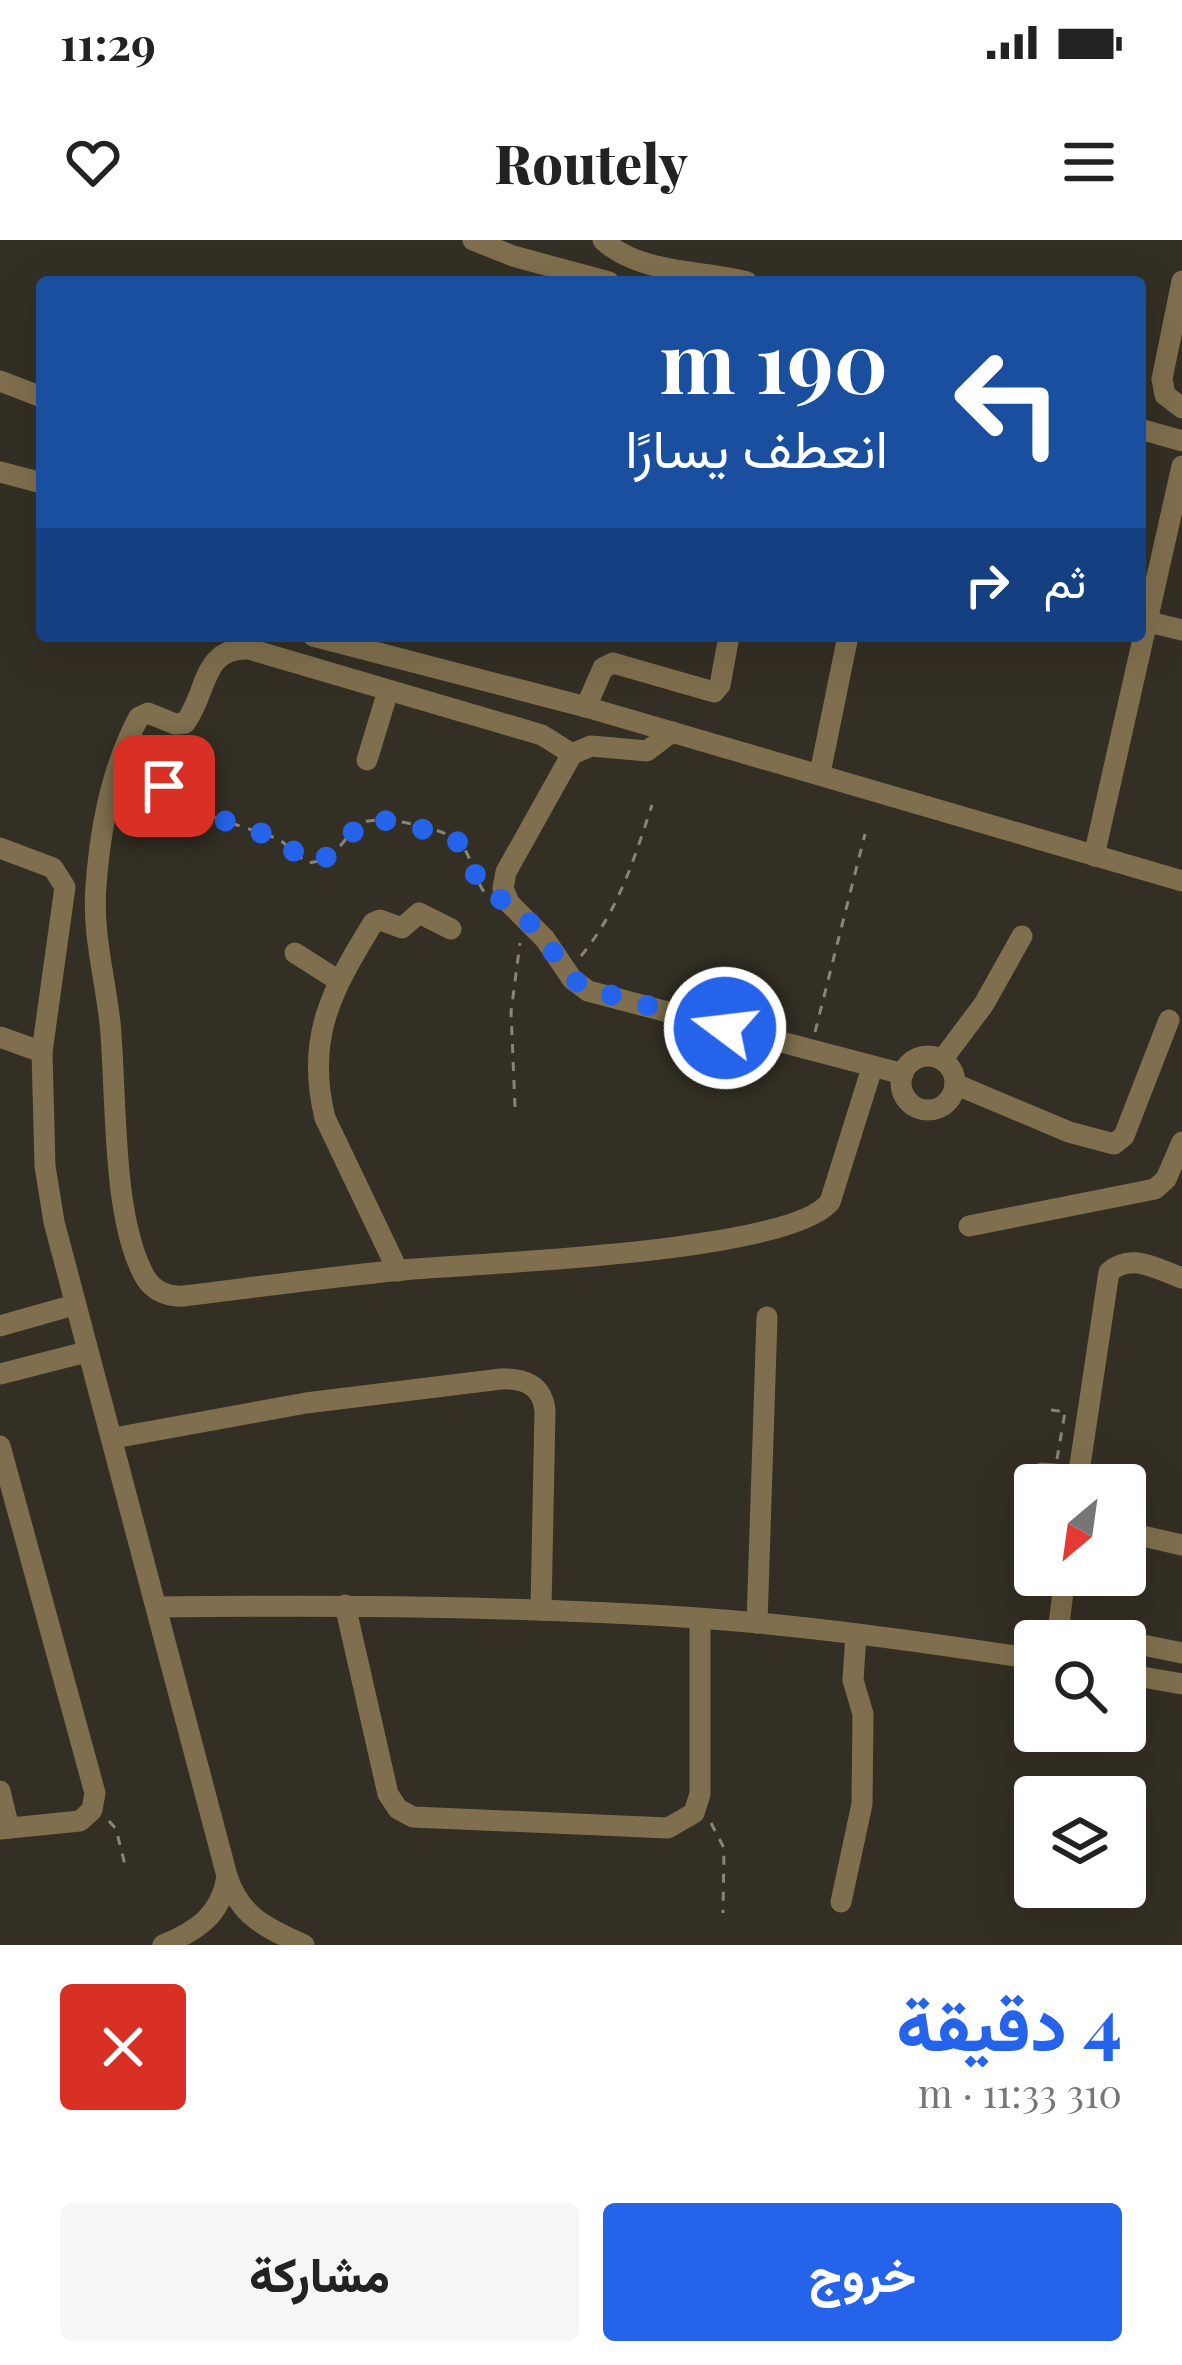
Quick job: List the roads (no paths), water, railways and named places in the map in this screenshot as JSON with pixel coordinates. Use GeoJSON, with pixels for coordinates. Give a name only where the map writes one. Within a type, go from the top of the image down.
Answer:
{"type":"FeatureCollection","features":[{"type":"Feature","properties":{"kind":"street"},"geometry":{"type":"LineString","coordinates":[[473,240],[587,276]]}},
{"type":"Feature","properties":{"kind":"street"},"geometry":{"type":"LineString","coordinates":[[603,240],[622,254],[649,264],[714,276]]}},
{"type":"Feature","properties":{"kind":"street"},"geometry":{"type":"LineString","coordinates":[[1182,280],[1151,384],[1182,408]]}},
{"type":"Feature","properties":{"kind":"street"},"geometry":{"type":"LineString","coordinates":[[0,381],[36,395]]}},
{"type":"Feature","properties":{"kind":"street"},"geometry":{"type":"LineString","coordinates":[[1146,431],[1182,441]]}},
{"type":"Feature","properties":{"kind":"street"},"geometry":{"type":"LineString","coordinates":[[0,453],[36,481]]}},
{"type":"Feature","properties":{"kind":"street"},"geometry":{"type":"LineString","coordinates":[[1146,635],[1182,466]]}},
{"type":"Feature","properties":{"kind":"street"},"geometry":{"type":"LineString","coordinates":[[0,472],[36,482]]}},
{"type":"Feature","properties":{"kind":"street"},"geometry":{"type":"LineString","coordinates":[[1149,622],[1182,629]]}},
{"type":"Feature","properties":{"kind":"street"},"geometry":{"type":"LineString","coordinates":[[336,642],[672,731],[1182,881]]}},
{"type":"Feature","properties":{"kind":"street"},"geometry":{"type":"LineString","coordinates":[[586,707],[603,668],[613,662],[714,692],[720,685],[728,642]]}},
{"type":"Feature","properties":{"kind":"street"},"geometry":{"type":"LineString","coordinates":[[820,773],[847,642]]}},
{"type":"Feature","properties":{"kind":"street"},"geometry":{"type":"LineString","coordinates":[[1094,856],[1144,642]]}},
{"type":"Feature","properties":{"kind":"street"},"geometry":{"type":"LineString","coordinates":[[572,754],[542,735],[249,649],[233,649],[212,662],[189,719],[180,724],[148,713],[136,721],[109,805],[95,889],[123,1191],[144,1276],[161,1292],[176,1297],[398,1270],[694,1245],[809,1219],[834,1194],[872,1068]]}},
{"type":"Feature","properties":{"kind":"street"},"geometry":{"type":"LineString","coordinates":[[367,760],[388,691]]}},
{"type":"Feature","properties":{"kind":"street"},"geometry":{"type":"LineString","coordinates":[[672,731],[647,752],[591,746],[572,754],[506,872],[503,888],[518,911],[580,986],[597,994],[903,1074]]}},
{"type":"Feature","properties":{"kind":"street"},"geometry":{"type":"LineString","coordinates":[[0,848],[53,868],[65,887],[42,1052],[45,1166],[86,1352],[114,1438],[227,1876],[232,1892],[252,1919],[304,1945]]}},
{"type":"Feature","properties":{"kind":"street"},"geometry":{"type":"LineString","coordinates":[[398,1270],[333,1139],[320,1095],[318,1048],[339,981],[376,920],[402,928],[419,913],[451,929]]}},
{"type":"Feature","properties":{"kind":"street"},"geometry":{"type":"LineString","coordinates":[[942,1060],[984,1004],[1022,936]]}},
{"type":"Feature","properties":{"kind":"street"},"geometry":{"type":"LineString","coordinates":[[295,953],[339,981]]}},
{"type":"Feature","properties":{"kind":"street"},"geometry":{"type":"LineString","coordinates":[[955,1084],[1060,1129],[1114,1144],[1124,1136],[1168,1020]]}},
{"type":"Feature","properties":{"kind":"street"},"geometry":{"type":"LineString","coordinates":[[0,1037],[42,1052]]}},
{"type":"Feature","properties":{"kind":"street"},"geometry":{"type":"LineString","coordinates":[[930,1056],[951,1070],[955,1084],[945,1104],[922,1108],[908,1099],[903,1074],[917,1058],[930,1056]]}},
{"type":"Feature","properties":{"kind":"street"},"geometry":{"type":"LineString","coordinates":[[969,1226],[1155,1189],[1166,1179],[1182,1142]]}},
{"type":"Feature","properties":{"kind":"street"},"geometry":{"type":"LineString","coordinates":[[1073,1464],[1109,1272],[1120,1263],[1135,1261],[1182,1278]]}},
{"type":"Feature","properties":{"kind":"street"},"geometry":{"type":"LineString","coordinates":[[0,1325],[74,1305]]}},
{"type":"Feature","properties":{"kind":"street"},"geometry":{"type":"LineString","coordinates":[[758,1623],[766,1317]]}},
{"type":"Feature","properties":{"kind":"street"},"geometry":{"type":"LineString","coordinates":[[0,1374],[86,1352]]}},
{"type":"Feature","properties":{"kind":"street"},"geometry":{"type":"LineString","coordinates":[[114,1438],[306,1403],[501,1379],[525,1381],[540,1393],[545,1410],[542,1610]]}},
{"type":"Feature","properties":{"kind":"street"},"geometry":{"type":"LineString","coordinates":[[0,1446],[95,1793],[87,1816],[71,1825],[4,1829],[0,1791]]}},
{"type":"Feature","properties":{"kind":"street"},"geometry":{"type":"LineString","coordinates":[[1146,1537],[1182,1545]]}},
{"type":"Feature","properties":{"kind":"street"},"geometry":{"type":"LineString","coordinates":[[345,1605],[388,1794],[398,1809],[413,1817],[652,1826],[678,1825],[694,1813],[700,1794],[700,1618]]}},
{"type":"Feature","properties":{"kind":"street"},"geometry":{"type":"LineString","coordinates":[[158,1607],[345,1605],[700,1618],[1014,1656]]}},
{"type":"Feature","properties":{"kind":"street"},"geometry":{"type":"LineString","coordinates":[[841,1902],[862,1804],[863,1714],[853,1680],[856,1634]]}},
{"type":"Feature","properties":{"kind":"street"},"geometry":{"type":"LineString","coordinates":[[1146,1646],[1182,1653]]}},
{"type":"Feature","properties":{"kind":"street"},"geometry":{"type":"LineString","coordinates":[[1146,1678],[1182,1684]]}},
{"type":"Feature","properties":{"kind":"street"},"geometry":{"type":"LineString","coordinates":[[53,1825],[80,1805],[86,1766]]}},
{"type":"Feature","properties":{"kind":"street"},"geometry":{"type":"LineString","coordinates":[[652,1826],[682,1809],[699,1778]]}},
{"type":"Feature","properties":{"kind":"street"},"geometry":{"type":"LineString","coordinates":[[163,1945],[205,1923],[220,1902],[227,1876]]}}]}
